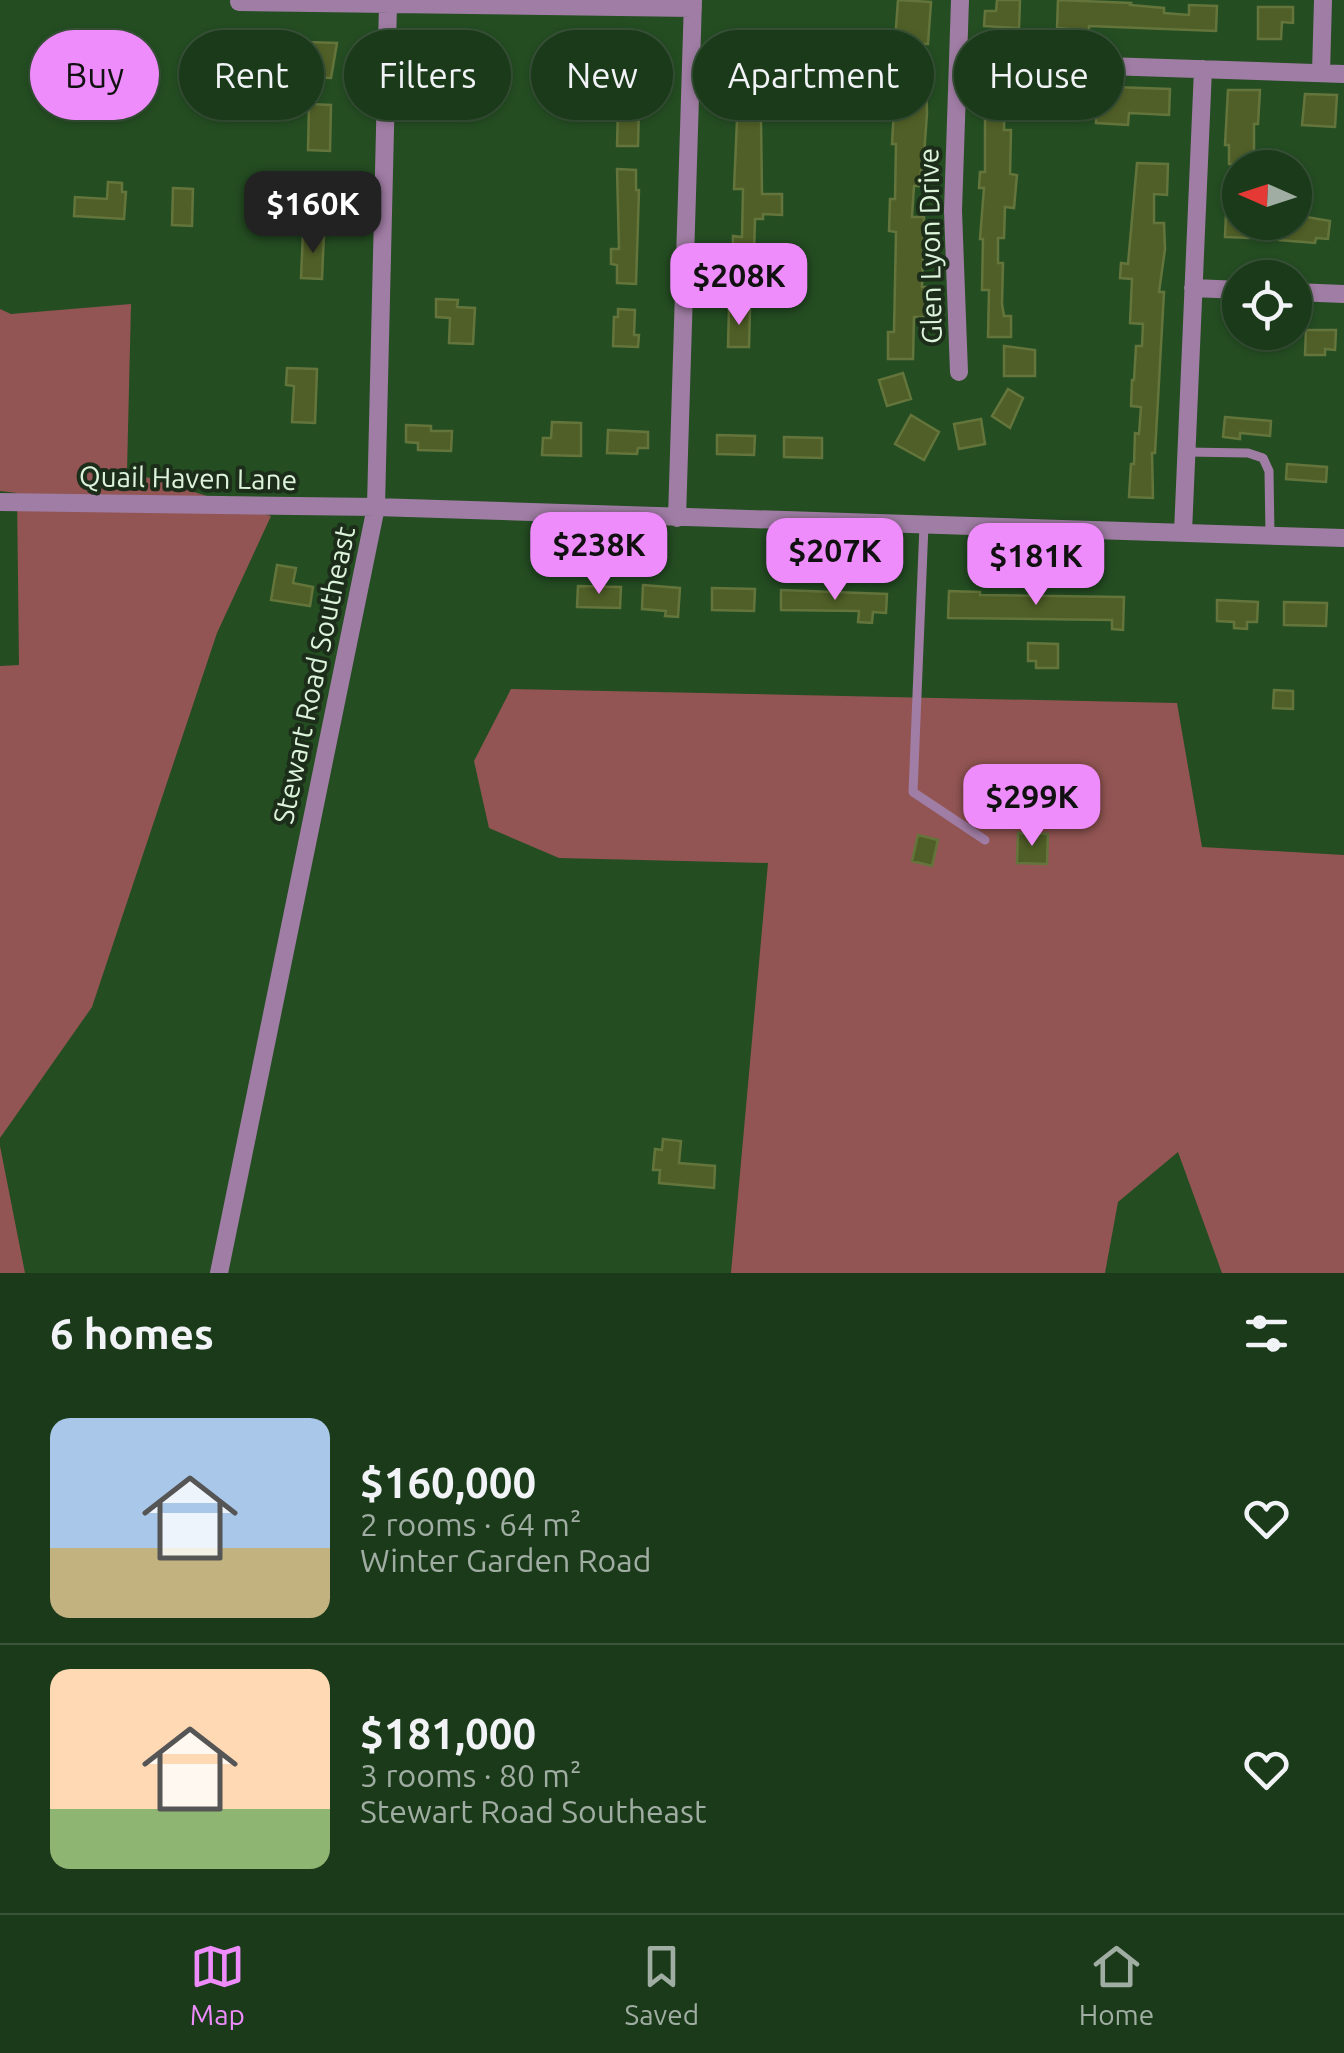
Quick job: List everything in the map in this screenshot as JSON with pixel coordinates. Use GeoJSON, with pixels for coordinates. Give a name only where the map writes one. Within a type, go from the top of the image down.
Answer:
{"type":"FeatureCollection","features":[{"type":"Feature","properties":{"kind":"street","name":"Glen Lyon Drive"},"geometry":{"type":"LineString","coordinates":[[959,30],[960,0]]}},
{"type":"Feature","properties":{"kind":"street"},"geometry":{"type":"LineString","coordinates":[[1321,73],[1324,0]]}},
{"type":"Feature","properties":{"kind":"street"},"geometry":{"type":"LineString","coordinates":[[239,2],[693,4],[678,518]]}},
{"type":"Feature","properties":{"kind":"street"},"geometry":{"type":"LineString","coordinates":[[376,508],[388,4]]}},
{"type":"Feature","properties":{"kind":"street"},"geometry":{"type":"LineString","coordinates":[[1124,66],[1344,74]]}},
{"type":"Feature","properties":{"kind":"street"},"geometry":{"type":"LineString","coordinates":[[1183,532],[1203,69]]}},
{"type":"Feature","properties":{"kind":"street","name":"Glen Lyon Drive"},"geometry":{"type":"LineString","coordinates":[[956,120],[953,211],[960,372]]}},
{"type":"Feature","properties":{"kind":"street"},"geometry":{"type":"LineString","coordinates":[[1194,288],[1222,289]]}},
{"type":"Feature","properties":{"kind":"street"},"geometry":{"type":"LineString","coordinates":[[1312,293],[1344,294]]}},
{"type":"Feature","properties":{"kind":"street","name":"Quail Haven Lane"},"geometry":{"type":"LineString","coordinates":[[0,502],[376,508]]}},
{"type":"Feature","properties":{"kind":"street","name":"Stewart Road Southeast"},"geometry":{"type":"LineString","coordinates":[[219,1273],[376,508],[1344,538]]}},
{"type":"Feature","properties":{"kind":"lane"},"geometry":{"type":"LineString","coordinates":[[1186,452],[1248,453],[1263,458],[1269,471],[1270,535]]}},
{"type":"Feature","properties":{"kind":"lane"},"geometry":{"type":"LineString","coordinates":[[924,525],[914,792],[985,840]]}},
{"type":"Feature","properties":{"kind":"shaded area"},"geometry":{"type":"Polygon","coordinates":[[[131,304],[127,471],[271,516],[217,633],[92,1007],[0,1138],[0,666],[19,665],[17,493],[0,491],[0,309],[11,314],[131,304]]]}},
{"type":"Feature","properties":{"kind":"shaded area"},"geometry":{"type":"Polygon","coordinates":[[[511,689],[1177,703],[1202,847],[1344,855],[1344,1273],[1222,1273],[1178,1152],[1118,1202],[1105,1273],[731,1273],[768,863],[559,858],[489,828],[474,761],[511,689]]]}},
{"type":"Feature","properties":{"kind":"shaded area"},"geometry":{"type":"Polygon","coordinates":[[[0,1146],[25,1273],[0,1273],[0,1146]]]}},
{"type":"Feature","properties":{"kind":"building"},"geometry":{"type":"Polygon","coordinates":[[[898,0],[931,2],[929,30],[896,30],[898,0]]]}},
{"type":"Feature","properties":{"kind":"building"},"geometry":{"type":"Polygon","coordinates":[[[997,0],[1020,0],[1019,28],[984,26],[985,11],[996,11],[997,0]]]}},
{"type":"Feature","properties":{"kind":"building"},"geometry":{"type":"Polygon","coordinates":[[[1058,0],[1131,3],[1164,8],[1164,13],[1189,15],[1189,5],[1217,6],[1216,31],[1057,28],[1058,0]]]}},
{"type":"Feature","properties":{"kind":"building"},"geometry":{"type":"Polygon","coordinates":[[[1258,7],[1293,7],[1293,23],[1282,22],[1281,39],[1258,39],[1258,7]]]}},
{"type":"Feature","properties":{"kind":"building"},"geometry":{"type":"Polygon","coordinates":[[[324,43],[337,43],[331,78],[324,78],[324,43]]]}},
{"type":"Feature","properties":{"kind":"building"},"geometry":{"type":"Polygon","coordinates":[[[1124,87],[1170,89],[1169,115],[1129,113],[1128,125],[1096,123],[1124,120],[1124,87]]]}},
{"type":"Feature","properties":{"kind":"building"},"geometry":{"type":"Polygon","coordinates":[[[1228,90],[1260,90],[1254,150],[1229,150],[1229,145],[1225,145],[1228,90]]]}},
{"type":"Feature","properties":{"kind":"building"},"geometry":{"type":"Polygon","coordinates":[[[1305,94],[1337,95],[1335,127],[1302,125],[1305,94]]]}},
{"type":"Feature","properties":{"kind":"building"},"geometry":{"type":"Polygon","coordinates":[[[324,105],[331,105],[330,151],[308,150],[309,120],[324,120],[324,105]]]}},
{"type":"Feature","properties":{"kind":"building"},"geometry":{"type":"Polygon","coordinates":[[[618,120],[639,120],[638,146],[617,146],[618,120]]]}},
{"type":"Feature","properties":{"kind":"building"},"geometry":{"type":"Polygon","coordinates":[[[737,120],[761,121],[762,194],[782,194],[782,215],[763,214],[763,219],[755,219],[753,286],[732,286],[733,236],[742,237],[743,189],[734,189],[737,120]]]}},
{"type":"Feature","properties":{"kind":"building"},"geometry":{"type":"Polygon","coordinates":[[[893,120],[927,120],[923,170],[920,186],[914,186],[912,217],[924,217],[922,287],[926,287],[927,317],[914,317],[913,359],[888,359],[888,332],[894,332],[896,232],[889,231],[890,199],[895,199],[896,144],[892,144],[893,120]]]}},
{"type":"Feature","properties":{"kind":"building"},"geometry":{"type":"Polygon","coordinates":[[[985,120],[1004,120],[1004,130],[1011,130],[1010,174],[1017,175],[1014,208],[1005,207],[1004,238],[998,238],[998,263],[1003,263],[1002,304],[1004,316],[1011,316],[1011,337],[988,337],[989,290],[982,290],[980,239],[984,188],[979,188],[980,172],[985,172],[985,120]]]}},
{"type":"Feature","properties":{"kind":"building"},"geometry":{"type":"Polygon","coordinates":[[[1137,163],[1168,164],[1167,195],[1154,194],[1154,223],[1164,223],[1165,249],[1159,292],[1164,292],[1152,453],[1153,498],[1129,497],[1141,407],[1131,406],[1132,380],[1136,346],[1142,346],[1143,324],[1130,323],[1132,279],[1120,278],[1121,263],[1128,264],[1137,163]]]}},
{"type":"Feature","properties":{"kind":"building"},"geometry":{"type":"Polygon","coordinates":[[[617,169],[636,170],[636,284],[617,283],[617,265],[611,264],[611,249],[619,249],[617,169]]]}},
{"type":"Feature","properties":{"kind":"building"},"geometry":{"type":"Polygon","coordinates":[[[303,175],[332,176],[330,210],[302,209],[303,175]]]}},
{"type":"Feature","properties":{"kind":"building"},"geometry":{"type":"Polygon","coordinates":[[[108,182],[122,183],[122,192],[126,192],[124,219],[74,216],[75,197],[107,199],[108,182]]]}},
{"type":"Feature","properties":{"kind":"building"},"geometry":{"type":"Polygon","coordinates":[[[173,188],[193,189],[192,226],[172,225],[173,188]]]}},
{"type":"Feature","properties":{"kind":"building"},"geometry":{"type":"Polygon","coordinates":[[[1312,218],[1330,221],[1328,239],[1316,238],[1315,243],[1279,240],[1312,240],[1312,218]]]}},
{"type":"Feature","properties":{"kind":"building"},"geometry":{"type":"Polygon","coordinates":[[[303,232],[324,233],[322,279],[301,278],[303,232]]]}},
{"type":"Feature","properties":{"kind":"building"},"geometry":{"type":"Polygon","coordinates":[[[436,299],[458,300],[457,307],[475,308],[473,344],[449,343],[450,318],[436,317],[436,299]]]}},
{"type":"Feature","properties":{"kind":"building"},"geometry":{"type":"Polygon","coordinates":[[[729,308],[750,309],[749,347],[728,347],[729,308]]]}},
{"type":"Feature","properties":{"kind":"building"},"geometry":{"type":"Polygon","coordinates":[[[618,309],[635,310],[634,335],[639,335],[638,347],[613,346],[618,309]]]}},
{"type":"Feature","properties":{"kind":"building"},"geometry":{"type":"Polygon","coordinates":[[[1312,330],[1336,330],[1335,350],[1325,349],[1325,355],[1305,355],[1305,350],[1312,350],[1312,330]]]}},
{"type":"Feature","properties":{"kind":"building"},"geometry":{"type":"Polygon","coordinates":[[[1004,346],[1035,350],[1035,376],[1004,376],[1004,346]]]}},
{"type":"Feature","properties":{"kind":"building"},"geometry":{"type":"Polygon","coordinates":[[[287,368],[317,369],[315,423],[292,422],[294,386],[286,385],[287,368]]]}},
{"type":"Feature","properties":{"kind":"building"},"geometry":{"type":"Polygon","coordinates":[[[903,373],[911,399],[887,406],[879,380],[903,373]]]}},
{"type":"Feature","properties":{"kind":"building"},"geometry":{"type":"Polygon","coordinates":[[[1008,389],[1023,398],[1010,428],[992,416],[1008,389]]]}},
{"type":"Feature","properties":{"kind":"building"},"geometry":{"type":"Polygon","coordinates":[[[911,415],[939,432],[924,460],[895,444],[911,415]]]}},
{"type":"Feature","properties":{"kind":"building"},"geometry":{"type":"Polygon","coordinates":[[[1225,417],[1271,421],[1270,436],[1240,433],[1240,439],[1223,437],[1225,417]]]}},
{"type":"Feature","properties":{"kind":"building"},"geometry":{"type":"Polygon","coordinates":[[[981,419],[985,444],[959,449],[954,424],[981,419]]]}},
{"type":"Feature","properties":{"kind":"building"},"geometry":{"type":"Polygon","coordinates":[[[552,422],[581,423],[581,456],[542,455],[543,438],[551,438],[552,422]]]}},
{"type":"Feature","properties":{"kind":"building"},"geometry":{"type":"Polygon","coordinates":[[[406,425],[452,431],[451,451],[418,450],[418,443],[406,442],[406,425]]]}},
{"type":"Feature","properties":{"kind":"building"},"geometry":{"type":"Polygon","coordinates":[[[608,430],[648,432],[648,448],[638,448],[637,454],[607,453],[608,430]]]}},
{"type":"Feature","properties":{"kind":"building"},"geometry":{"type":"Polygon","coordinates":[[[717,435],[755,436],[754,455],[717,454],[717,435]]]}},
{"type":"Feature","properties":{"kind":"building"},"geometry":{"type":"Polygon","coordinates":[[[784,437],[822,438],[822,458],[784,457],[784,437]]]}},
{"type":"Feature","properties":{"kind":"building"},"geometry":{"type":"Polygon","coordinates":[[[1287,464],[1327,467],[1326,482],[1286,479],[1287,464]]]}},
{"type":"Feature","properties":{"kind":"building"},"geometry":{"type":"Polygon","coordinates":[[[277,565],[296,568],[293,583],[313,587],[310,606],[271,600],[277,565]]]}},
{"type":"Feature","properties":{"kind":"building"},"geometry":{"type":"Polygon","coordinates":[[[643,585],[680,588],[678,617],[665,616],[666,611],[642,609],[643,585]]]}},
{"type":"Feature","properties":{"kind":"building"},"geometry":{"type":"Polygon","coordinates":[[[578,586],[621,587],[620,608],[577,607],[578,586]]]}},
{"type":"Feature","properties":{"kind":"building"},"geometry":{"type":"Polygon","coordinates":[[[712,588],[755,589],[754,611],[712,610],[712,588]]]}},
{"type":"Feature","properties":{"kind":"building"},"geometry":{"type":"Polygon","coordinates":[[[781,590],[887,594],[886,613],[873,612],[872,623],[858,622],[859,611],[781,610],[781,590]]]}},
{"type":"Feature","properties":{"kind":"building"},"geometry":{"type":"Polygon","coordinates":[[[949,591],[1124,597],[1123,630],[1112,629],[1112,620],[948,618],[949,591]]]}},
{"type":"Feature","properties":{"kind":"building"},"geometry":{"type":"Polygon","coordinates":[[[1217,600],[1258,602],[1257,622],[1247,622],[1247,629],[1234,628],[1234,622],[1217,621],[1217,600]]]}},
{"type":"Feature","properties":{"kind":"building"},"geometry":{"type":"Polygon","coordinates":[[[1284,602],[1327,603],[1326,626],[1284,625],[1284,602]]]}},
{"type":"Feature","properties":{"kind":"building"},"geometry":{"type":"Polygon","coordinates":[[[1028,643],[1058,644],[1058,668],[1036,668],[1036,661],[1028,661],[1028,643]]]}},
{"type":"Feature","properties":{"kind":"building"},"geometry":{"type":"Polygon","coordinates":[[[1274,690],[1293,691],[1293,709],[1273,708],[1274,690]]]}},
{"type":"Feature","properties":{"kind":"building"},"geometry":{"type":"Polygon","coordinates":[[[1018,833],[1048,834],[1047,864],[1017,863],[1018,833]]]}},
{"type":"Feature","properties":{"kind":"building"},"geometry":{"type":"Polygon","coordinates":[[[918,835],[938,840],[932,866],[912,861],[918,835]]]}},
{"type":"Feature","properties":{"kind":"building"},"geometry":{"type":"Polygon","coordinates":[[[663,1139],[681,1141],[679,1163],[715,1166],[714,1188],[659,1183],[660,1170],[653,1170],[655,1149],[662,1150],[663,1139]]]}}]}
